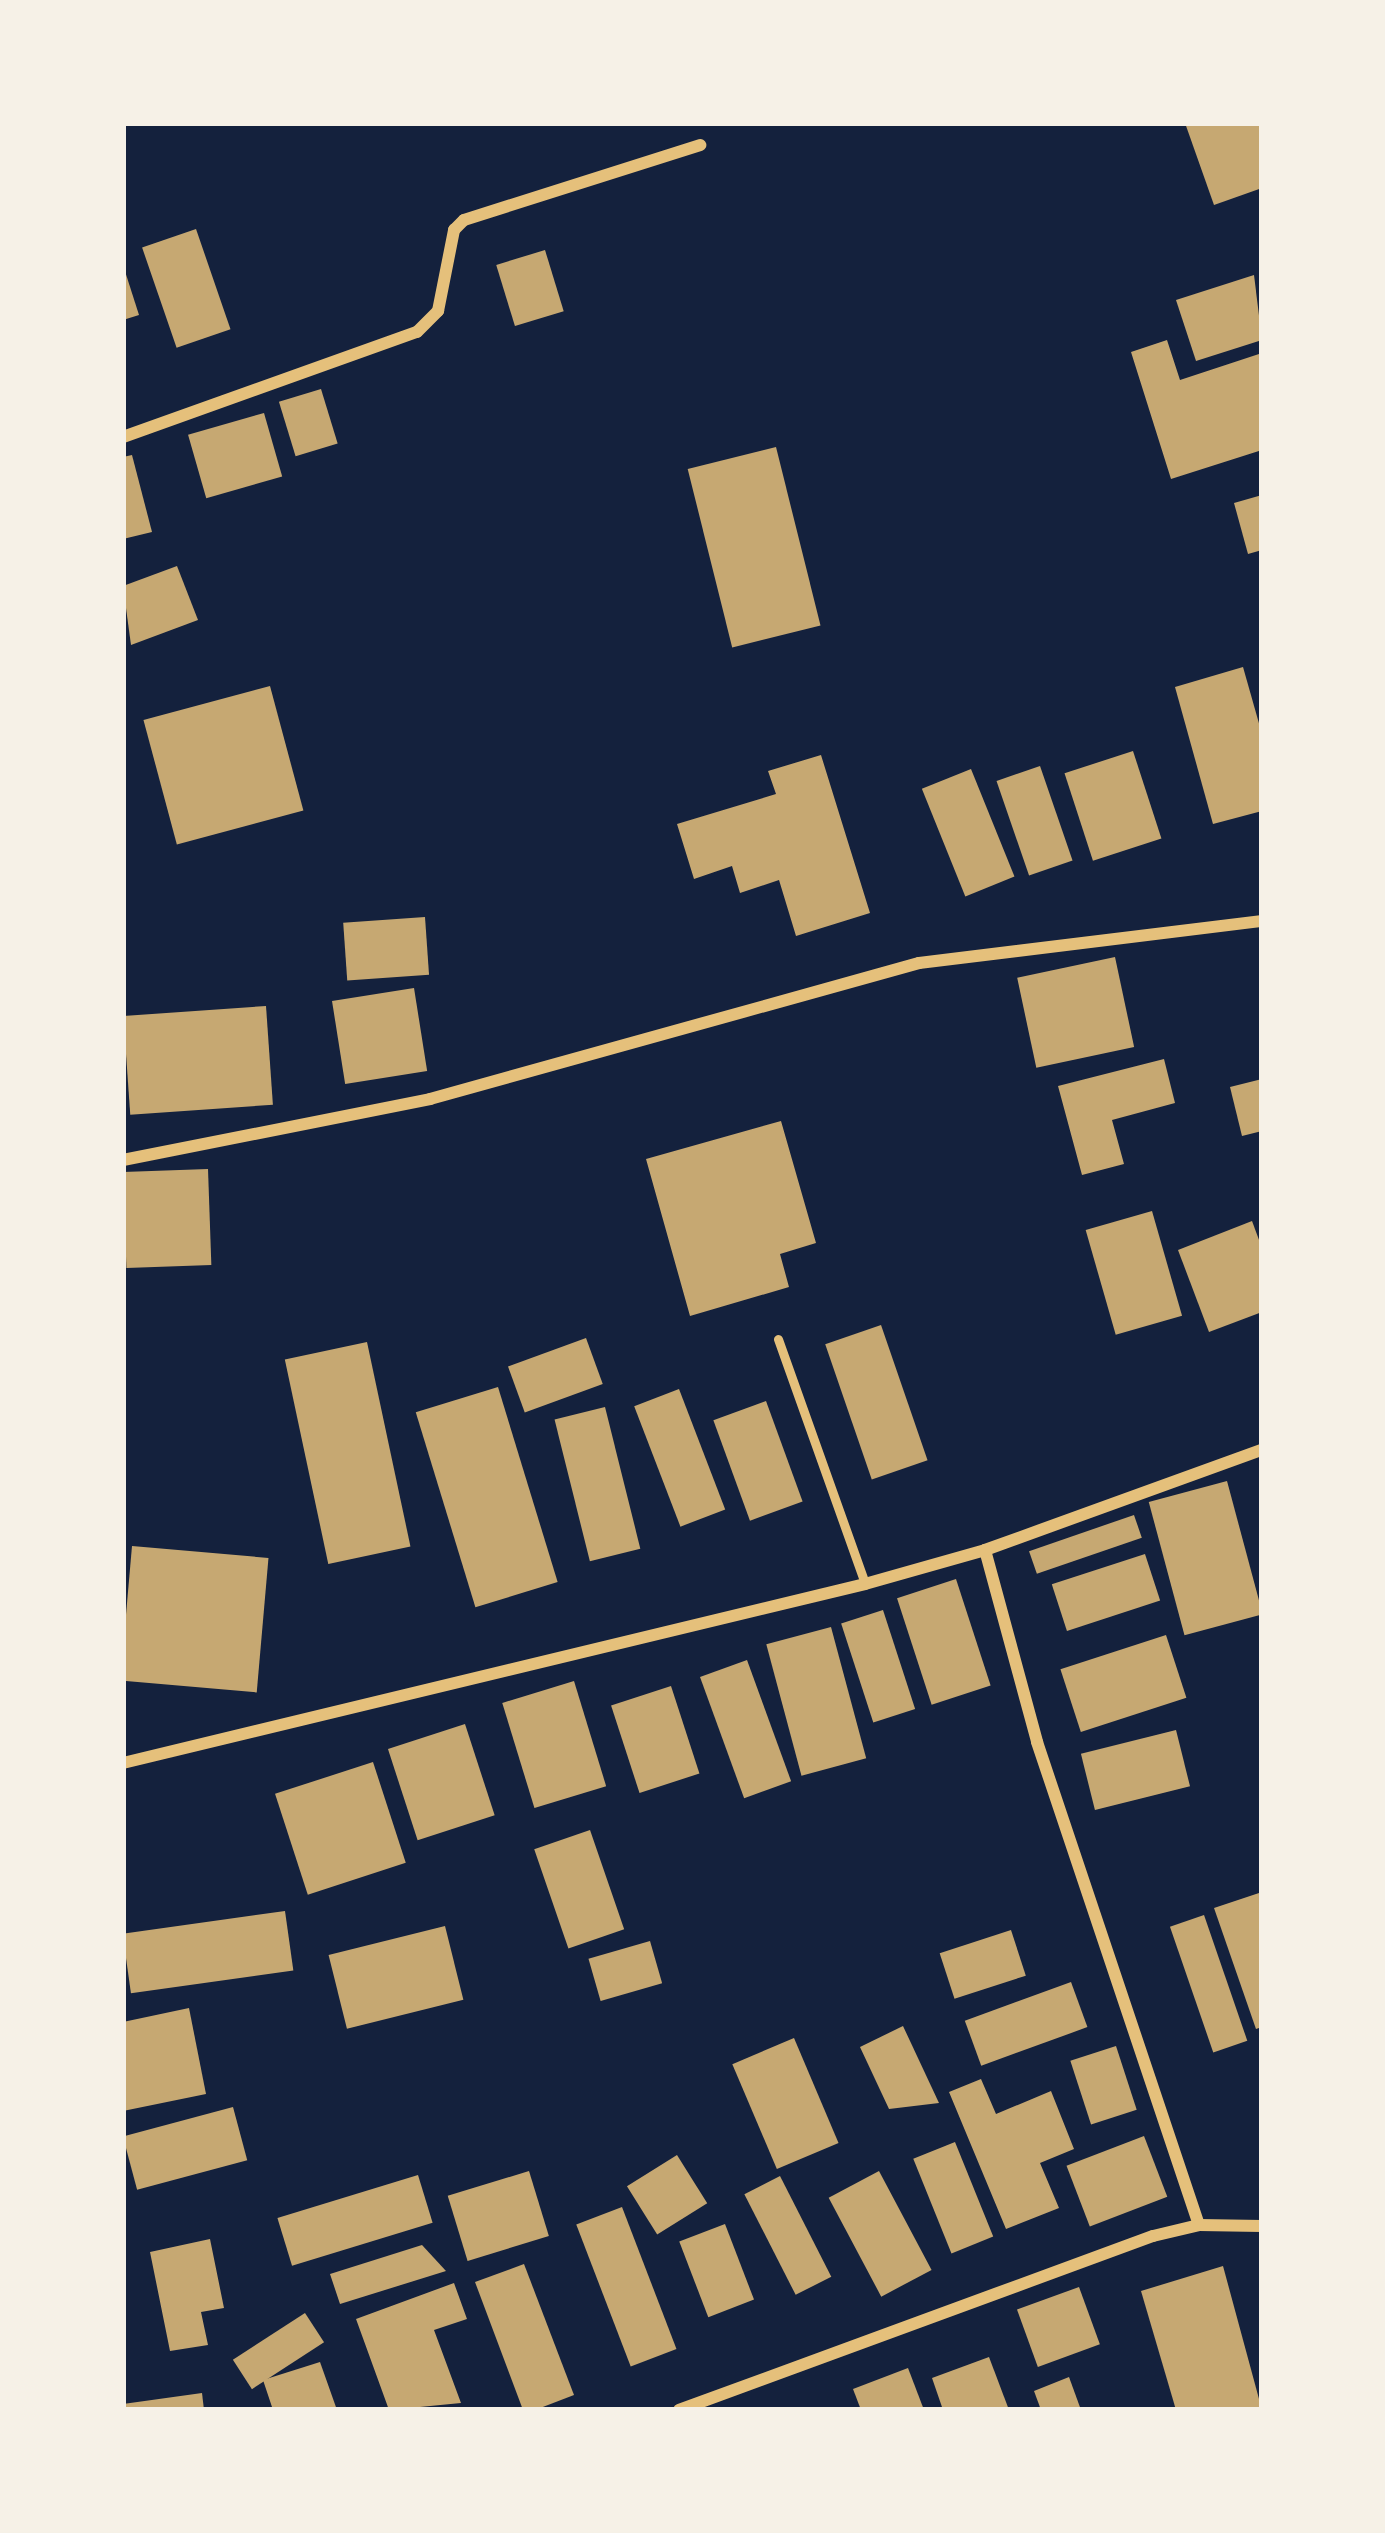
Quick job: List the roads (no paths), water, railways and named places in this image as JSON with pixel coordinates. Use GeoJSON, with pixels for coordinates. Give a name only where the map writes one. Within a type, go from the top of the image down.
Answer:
{"type":"FeatureCollection","features":[{"type":"Feature","properties":{"kind":"street"},"geometry":{"type":"LineString","coordinates":[[123,437],[417,332],[438,311],[454,230],[464,220],[700,146]]}},
{"type":"Feature","properties":{"kind":"street"},"geometry":{"type":"LineString","coordinates":[[123,1160],[430,1099],[919,963],[1262,920]]}},
{"type":"Feature","properties":{"kind":"street"},"geometry":{"type":"LineString","coordinates":[[123,1763],[865,1583],[985,1550],[1262,1450]]}},
{"type":"Feature","properties":{"kind":"street"},"geometry":{"type":"LineString","coordinates":[[985,1550],[1037,1742],[1199,2225]]}},
{"type":"Feature","properties":{"kind":"street"},"geometry":{"type":"LineString","coordinates":[[679,2410],[1199,2225],[1262,2226]]}},
{"type":"Feature","properties":{"kind":"lane"},"geometry":{"type":"LineString","coordinates":[[778,1339],[865,1583]]}}]}
